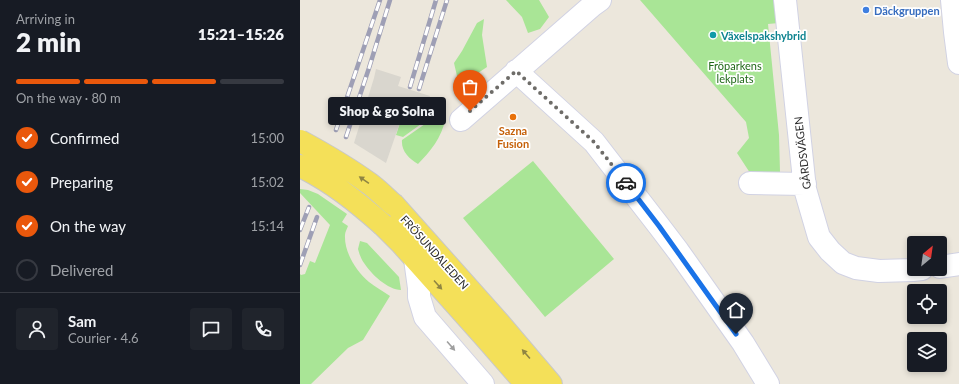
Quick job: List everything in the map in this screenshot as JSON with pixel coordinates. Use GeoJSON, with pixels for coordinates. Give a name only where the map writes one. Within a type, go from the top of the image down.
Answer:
{"type":"FeatureCollection","features":[{"type":"Feature","properties":{"kind":"main road","name":"FRÖSUNDALEDEN"},"geometry":{"type":"LineString","coordinates":[[300,141],[328,156],[349,170],[371,185],[394,205],[500,324],[551,384]]}},
{"type":"Feature","properties":{"kind":"main road","name":"FRÖSUNDALEDEN"},"geometry":{"type":"LineString","coordinates":[[300,166],[322,177],[341,190],[383,225],[401,243],[526,384]]}},
{"type":"Feature","properties":{"kind":"street"},"geometry":{"type":"LineString","coordinates":[[461,120],[600,0]]}},
{"type":"Feature","properties":{"kind":"street","name":"GÅRDSVÄGEN"},"geometry":{"type":"LineString","coordinates":[[785,0],[805,189],[819,237],[830,252],[843,263],[856,268],[879,271],[907,270]]}},
{"type":"Feature","properties":{"kind":"street"},"geometry":{"type":"LineString","coordinates":[[952,0],[954,32],[959,63]]}},
{"type":"Feature","properties":{"kind":"street"},"geometry":{"type":"LineString","coordinates":[[516,71],[594,142],[673,245],[743,343],[768,384]]}},
{"type":"Feature","properties":{"kind":"street"},"geometry":{"type":"LineString","coordinates":[[750,183],[805,184]]}},
{"type":"Feature","properties":{"kind":"street"},"geometry":{"type":"LineString","coordinates":[[415,259],[419,297],[425,317],[484,384]]}},
{"type":"Feature","properties":{"kind":"street"},"geometry":{"type":"LineString","coordinates":[[947,266],[959,264]]}},
{"type":"Feature","properties":{"kind":"green space"},"geometry":{"type":"Polygon","coordinates":[[[506,0],[539,0],[549,17],[540,29],[528,33],[522,17],[506,0]]]}},
{"type":"Feature","properties":{"kind":"green space","name":"Fröparkens lekplats"},"geometry":{"type":"Polygon","coordinates":[[[640,0],[775,0],[779,23],[768,24],[779,135],[780,172],[754,179],[737,153],[749,138],[746,122],[640,0]]]}},
{"type":"Feature","properties":{"kind":"green space"},"geometry":{"type":"Polygon","coordinates":[[[484,19],[482,35],[487,67],[475,75],[457,76],[454,63],[477,23],[484,19]]]}},
{"type":"Feature","properties":{"kind":"green space"},"geometry":{"type":"Polygon","coordinates":[[[419,108],[435,114],[403,137],[396,135],[401,120],[412,125],[414,123],[419,108]]]}},
{"type":"Feature","properties":{"kind":"green space"},"geometry":{"type":"Polygon","coordinates":[[[438,115],[442,116],[445,120],[441,132],[431,149],[418,164],[404,151],[402,140],[438,115]]]}},
{"type":"Feature","properties":{"kind":"green space"},"geometry":{"type":"Polygon","coordinates":[[[533,161],[614,259],[545,317],[463,218],[533,161]]]}},
{"type":"Feature","properties":{"kind":"green space"},"geometry":{"type":"Polygon","coordinates":[[[300,189],[318,194],[347,214],[342,222],[348,226],[345,234],[346,248],[355,267],[364,278],[390,296],[363,340],[348,348],[311,384],[300,384],[300,274],[305,274],[310,261],[315,263],[330,225],[300,193],[300,189]]]}},
{"type":"Feature","properties":{"kind":"green space"},"geometry":{"type":"Polygon","coordinates":[[[360,241],[367,243],[399,277],[401,290],[385,284],[367,267],[358,251],[360,241]]]}},
{"type":"Feature","properties":{"kind":"shaded area"},"geometry":{"type":"Polygon","coordinates":[[[376,69],[401,77],[398,86],[430,96],[425,111],[406,105],[386,163],[354,143],[376,69]]]}},
{"type":"Feature","properties":{"kind":"railway"},"geometry":{"type":"LineString","coordinates":[[336,130],[380,0]]}},
{"type":"Feature","properties":{"kind":"railway"},"geometry":{"type":"LineString","coordinates":[[346,137],[390,0]]}},
{"type":"Feature","properties":{"kind":"railway"},"geometry":{"type":"LineString","coordinates":[[410,87],[436,0]]}},
{"type":"Feature","properties":{"kind":"railway"},"geometry":{"type":"LineString","coordinates":[[419,89],[447,0]]}},
{"type":"Feature","properties":{"kind":"railway"},"geometry":{"type":"LineString","coordinates":[[300,230],[309,207]]}},
{"type":"Feature","properties":{"kind":"railway"},"geometry":{"type":"LineString","coordinates":[[300,265],[317,217]]}},
{"type":"Feature","properties":{"kind":"way so far"},"geometry":{"type":"LineString","coordinates":[[470,111],[516,71],[594,142],[626,183]]}},
{"type":"Feature","properties":{"kind":"place","name":"Däckgruppen"},"geometry":{"type":"Point","coordinates":[866,10]}},
{"type":"Feature","properties":{"kind":"place","name":"Växelspakshybrid"},"geometry":{"type":"Point","coordinates":[713,35]}},
{"type":"Feature","properties":{"kind":"place","name":"Shop & go Solna"},"geometry":{"type":"Point","coordinates":[470,111]}},
{"type":"Feature","properties":{"kind":"place","name":"Sazna Fusion"},"geometry":{"type":"Point","coordinates":[513,117]}},
{"type":"Feature","properties":{"kind":"route"},"geometry":{"type":"LineString","coordinates":[[626,183],[659,226],[736,334]]}}]}
